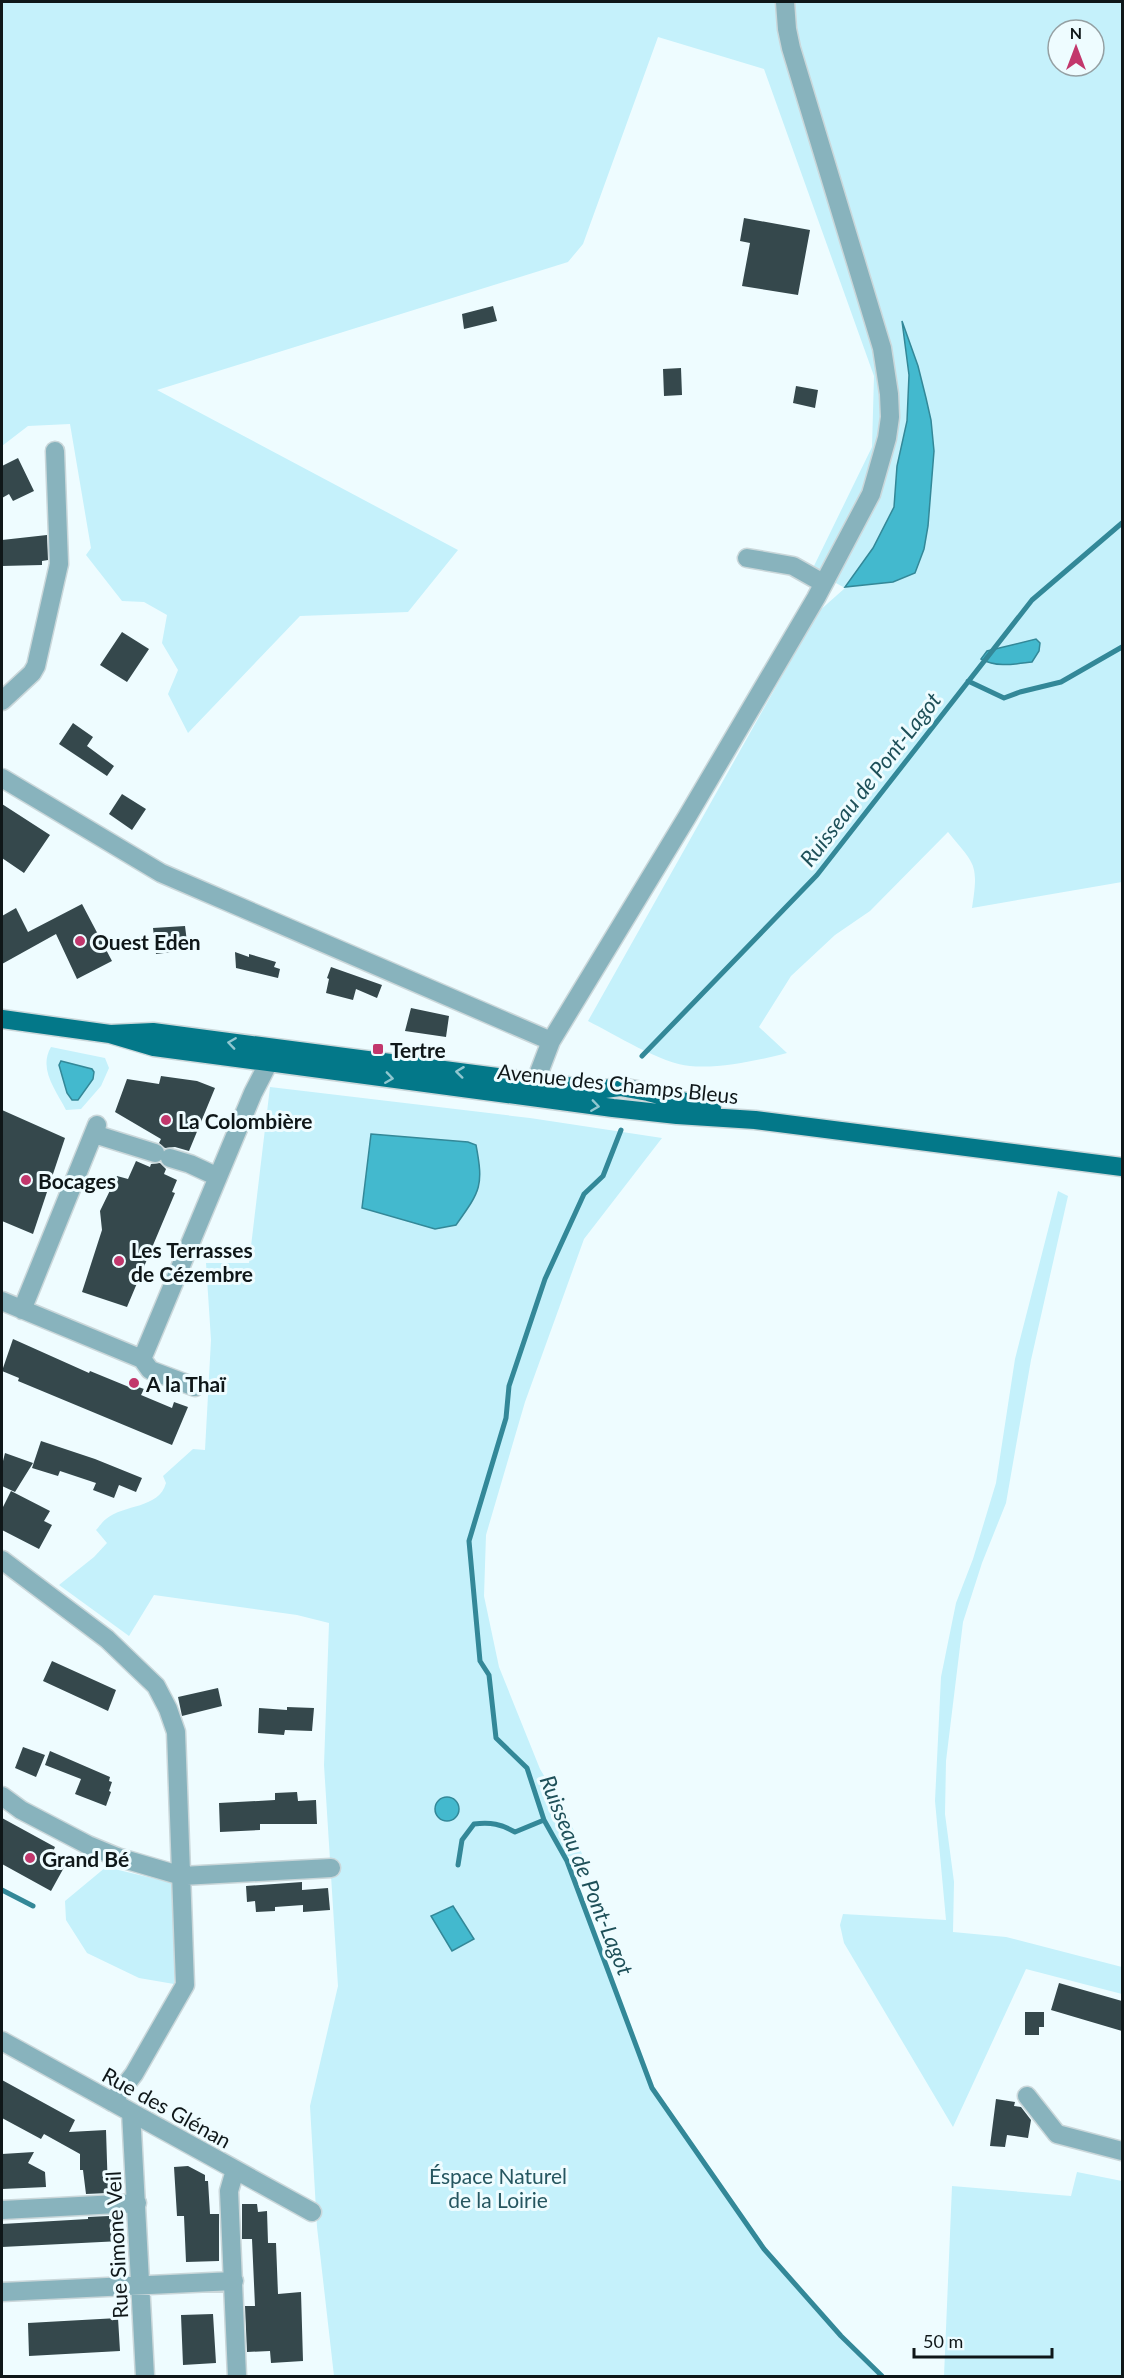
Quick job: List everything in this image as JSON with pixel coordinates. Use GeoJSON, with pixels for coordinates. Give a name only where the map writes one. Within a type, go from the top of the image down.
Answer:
{"type":"FeatureCollection","features":[{"type":"Feature","properties":{"kind":"main road","name":"Avenue des Champs Bleus"},"geometry":{"type":"LineString","coordinates":[[2,1019],[110,1034],[154,1047],[269,1062],[538,1090]]}},
{"type":"Feature","properties":{"kind":"main road","name":"Avenue des Champs Bleus"},"geometry":{"type":"LineString","coordinates":[[110,1034],[153,1032],[302,1052],[677,1115],[755,1120],[1122,1167]]}},
{"type":"Feature","properties":{"kind":"main road","name":"Avenue des Champs Bleus"},"geometry":{"type":"LineString","coordinates":[[269,1062],[270,1053],[293,1056],[302,1052]]}},
{"type":"Feature","properties":{"kind":"street"},"geometry":{"type":"LineString","coordinates":[[538,1090],[540,1072],[551,1041],[687,817],[823,583],[871,494],[887,438],[889,394],[882,348],[791,48],[785,2]]}},
{"type":"Feature","properties":{"kind":"street"},"geometry":{"type":"LineString","coordinates":[[2,701],[33,673],[57,580],[59,564],[55,451]]}},
{"type":"Feature","properties":{"kind":"street"},"geometry":{"type":"LineString","coordinates":[[747,558],[793,566],[823,583]]}},
{"type":"Feature","properties":{"kind":"street"},"geometry":{"type":"LineString","coordinates":[[2,778],[161,873],[551,1041]]}},
{"type":"Feature","properties":{"kind":"street"},"geometry":{"type":"LineString","coordinates":[[142,1359],[253,1093],[269,1062]]}},
{"type":"Feature","properties":{"kind":"street"},"geometry":{"type":"LineString","coordinates":[[22,1310],[96,1130],[190,1164],[218,1177]]}},
{"type":"Feature","properties":{"kind":"street"},"geometry":{"type":"LineString","coordinates":[[2,1302],[142,1359],[150,1370],[195,1387]]}},
{"type":"Feature","properties":{"kind":"street"},"geometry":{"type":"LineString","coordinates":[[2,1560],[107,1639],[156,1686],[168,1708],[176,1732],[185,1986],[134,2073],[112,2102]]}},
{"type":"Feature","properties":{"kind":"street"},"geometry":{"type":"LineString","coordinates":[[2,1796],[21,1810],[88,1845],[117,1857],[182,1876],[331,1868]]}},
{"type":"Feature","properties":{"kind":"street","name":"Rue des Glénan"},"geometry":{"type":"LineString","coordinates":[[2,2041],[312,2211]]}},
{"type":"Feature","properties":{"kind":"street"},"geometry":{"type":"LineString","coordinates":[[1027,2096],[1057,2134],[1122,2151]]}},
{"type":"Feature","properties":{"kind":"street","name":"Rue Simone Veil"},"geometry":{"type":"LineString","coordinates":[[131,2112],[145,2376]]}},
{"type":"Feature","properties":{"kind":"street"},"geometry":{"type":"LineString","coordinates":[[235,2169],[229,2191],[237,2376]]}},
{"type":"Feature","properties":{"kind":"street"},"geometry":{"type":"LineString","coordinates":[[2,2210],[137,2203]]}},
{"type":"Feature","properties":{"kind":"street"},"geometry":{"type":"LineString","coordinates":[[2,2292],[234,2281]]}},
{"type":"Feature","properties":{"kind":"green space"},"geometry":{"type":"Polygon","coordinates":[[[2,2],[1122,2],[1122,882],[972,908],[975,882],[973,866],[948,832],[870,911],[835,935],[791,976],[759,1027],[787,1053],[726,1065],[690,1066],[652,1054],[588,1021],[818,612],[845,588],[812,570],[872,447],[874,376],[764,69],[658,37],[583,244],[568,262],[157,390],[458,550],[408,612],[300,616],[188,733],[168,694],[178,670],[162,643],[167,615],[144,602],[122,601],[86,555],[91,548],[70,424],[28,426],[2,446],[2,2]],[[903,325],[909,374],[907,421],[897,466],[894,507],[873,548],[846,587],[893,582],[915,573],[924,549],[934,451],[931,420],[918,366],[903,325]]]}},
{"type":"Feature","properties":{"kind":"green space"},"geometry":{"type":"Polygon","coordinates":[[[51,1047],[105,1058],[109,1068],[101,1086],[81,1109],[66,1110],[53,1087],[46,1063],[51,1047]]]}},
{"type":"Feature","properties":{"kind":"green space","name":"Éspace Naturel de la Loirie"},"geometry":{"type":"Polygon","coordinates":[[[270,1087],[530,1118],[662,1138],[584,1239],[525,1402],[486,1535],[484,1596],[499,1667],[540,1769],[569,1817],[583,1857],[562,1856],[567,1861],[652,2088],[764,2249],[841,2336],[882,2376],[334,2376],[317,2227],[310,2106],[338,1986],[324,1765],[329,1623],[297,1615],[154,1595],[129,1636],[59,1585],[94,1557],[107,1543],[96,1530],[105,1520],[113,1514],[149,1502],[162,1491],[166,1483],[163,1476],[193,1449],[205,1450],[211,1340],[206,1263],[249,1263],[270,1087]]]}},
{"type":"Feature","properties":{"kind":"green space"},"geometry":{"type":"Polygon","coordinates":[[[1058,1191],[1068,1196],[1031,1360],[1006,1503],[982,1563],[963,1622],[946,1761],[945,1814],[954,1882],[953,1932],[1006,1937],[1122,1967],[1122,1994],[1026,1969],[953,2127],[844,1943],[840,1925],[843,1914],[946,1920],[935,1801],[941,1677],[956,1603],[973,1559],[996,1483],[1015,1359],[1058,1191]]]}},
{"type":"Feature","properties":{"kind":"green space"},"geometry":{"type":"Polygon","coordinates":[[[106,1867],[173,1883],[177,1948],[174,1984],[139,1978],[87,1953],[66,1920],[65,1901],[106,1867]]]}},
{"type":"Feature","properties":{"kind":"green space"},"geometry":{"type":"Polygon","coordinates":[[[1077,2172],[1122,2181],[1122,2376],[944,2376],[952,2186],[1071,2196],[1077,2172]]]}},
{"type":"Feature","properties":{"kind":"water"},"geometry":{"type":"Polygon","coordinates":[[[902,321],[918,366],[926,398],[934,451],[924,549],[915,573],[893,582],[845,587],[873,548],[894,507],[897,466],[907,421],[909,375],[902,321]]]}},
{"type":"Feature","properties":{"kind":"water"},"geometry":{"type":"Polygon","coordinates":[[[1036,639],[1040,643],[1039,651],[1032,662],[1000,664],[981,659],[987,651],[1036,639]]]}},
{"type":"Feature","properties":{"kind":"water"},"geometry":{"type":"Polygon","coordinates":[[[61,1061],[92,1069],[94,1072],[93,1079],[78,1100],[72,1100],[67,1093],[59,1065],[61,1061]]]}},
{"type":"Feature","properties":{"kind":"water"},"geometry":{"type":"Polygon","coordinates":[[[371,1134],[468,1142],[476,1145],[480,1170],[478,1188],[456,1225],[435,1229],[362,1208],[371,1134]]]}},
{"type":"Feature","properties":{"kind":"water"},"geometry":{"type":"Polygon","coordinates":[[[447,1797],[456,1800],[459,1809],[456,1818],[447,1821],[438,1818],[435,1809],[438,1800],[447,1797]]]}},
{"type":"Feature","properties":{"kind":"water"},"geometry":{"type":"Polygon","coordinates":[[[453,1906],[474,1939],[452,1951],[431,1916],[453,1906]]]}},
{"type":"Feature","properties":{"kind":"building"},"geometry":{"type":"Polygon","coordinates":[[[744,218],[810,230],[798,295],[742,286],[750,243],[740,241],[744,218]]]}},
{"type":"Feature","properties":{"kind":"building"},"geometry":{"type":"Polygon","coordinates":[[[493,306],[497,321],[464,329],[462,314],[493,306]]]}},
{"type":"Feature","properties":{"kind":"building"},"geometry":{"type":"Polygon","coordinates":[[[681,368],[682,395],[664,396],[663,369],[681,368]]]}},
{"type":"Feature","properties":{"kind":"building"},"geometry":{"type":"Polygon","coordinates":[[[796,386],[818,390],[815,408],[793,403],[796,386]]]}},
{"type":"Feature","properties":{"kind":"building"},"geometry":{"type":"Polygon","coordinates":[[[18,458],[34,491],[13,501],[9,494],[2,498],[2,466],[18,458]]]}},
{"type":"Feature","properties":{"kind":"building"},"geometry":{"type":"Polygon","coordinates":[[[47,535],[48,560],[42,561],[42,565],[2,566],[2,540],[47,535]]]}},
{"type":"Feature","properties":{"kind":"building"},"geometry":{"type":"Polygon","coordinates":[[[122,632],[149,649],[127,682],[100,665],[122,632]]]}},
{"type":"Feature","properties":{"kind":"building"},"geometry":{"type":"Polygon","coordinates":[[[73,723],[93,737],[87,746],[114,766],[107,776],[59,744],[73,723]]]}},
{"type":"Feature","properties":{"kind":"building"},"geometry":{"type":"Polygon","coordinates":[[[122,794],[146,809],[132,830],[109,814],[122,794]]]}},
{"type":"Feature","properties":{"kind":"building"},"geometry":{"type":"Polygon","coordinates":[[[2,804],[50,835],[24,873],[2,858],[2,804]]]}},
{"type":"Feature","properties":{"kind":"building","name":"Ouest Eden"},"geometry":{"type":"Polygon","coordinates":[[[82,904],[112,961],[77,979],[56,934],[2,964],[2,916],[16,908],[28,932],[82,904]]]}},
{"type":"Feature","properties":{"kind":"building"},"geometry":{"type":"Polygon","coordinates":[[[185,926],[188,950],[156,954],[153,928],[185,926]]]}},
{"type":"Feature","properties":{"kind":"building"},"geometry":{"type":"Polygon","coordinates":[[[235,952],[276,962],[274,967],[280,969],[278,978],[236,968],[235,952]]]}},
{"type":"Feature","properties":{"kind":"building"},"geometry":{"type":"Polygon","coordinates":[[[331,967],[382,985],[377,998],[356,989],[353,1000],[326,993],[329,979],[327,978],[331,967]]]}},
{"type":"Feature","properties":{"kind":"building"},"geometry":{"type":"Polygon","coordinates":[[[411,1008],[449,1016],[446,1037],[405,1031],[411,1008]]]}},
{"type":"Feature","properties":{"kind":"building","name":"La Colombière"},"geometry":{"type":"Polygon","coordinates":[[[161,1076],[197,1081],[215,1088],[189,1151],[175,1147],[165,1148],[159,1143],[161,1139],[115,1112],[127,1079],[159,1084],[161,1076]]]}},
{"type":"Feature","properties":{"kind":"building","name":"Bocages"},"geometry":{"type":"Polygon","coordinates":[[[2,1110],[65,1138],[33,1234],[2,1221],[2,1110]]]}},
{"type":"Feature","properties":{"kind":"building","name":"Les Terrasses de Cézembre"},"geometry":{"type":"Polygon","coordinates":[[[136,1161],[150,1167],[151,1164],[160,1163],[166,1169],[164,1174],[177,1180],[172,1192],[175,1193],[127,1307],[82,1292],[102,1230],[100,1211],[117,1176],[128,1179],[136,1161]]]}},
{"type":"Feature","properties":{"kind":"building"},"geometry":{"type":"Polygon","coordinates":[[[13,1339],[89,1373],[90,1371],[129,1387],[130,1384],[144,1389],[141,1395],[172,1408],[174,1402],[188,1407],[172,1445],[18,1381],[19,1378],[2,1371],[13,1339]]]}},
{"type":"Feature","properties":{"kind":"building"},"geometry":{"type":"Polygon","coordinates":[[[41,1441],[142,1478],[136,1492],[119,1485],[114,1498],[93,1490],[96,1483],[60,1471],[58,1476],[32,1468],[41,1441]]]}},
{"type":"Feature","properties":{"kind":"building"},"geometry":{"type":"Polygon","coordinates":[[[5,1453],[33,1463],[15,1492],[2,1486],[2,1465],[5,1453]]]}},
{"type":"Feature","properties":{"kind":"building"},"geometry":{"type":"Polygon","coordinates":[[[11,1491],[50,1511],[44,1521],[52,1525],[39,1549],[2,1530],[2,1509],[11,1491]]]}},
{"type":"Feature","properties":{"kind":"building"},"geometry":{"type":"Polygon","coordinates":[[[52,1661],[116,1690],[108,1711],[43,1681],[52,1661]]]}},
{"type":"Feature","properties":{"kind":"building"},"geometry":{"type":"Polygon","coordinates":[[[218,1688],[222,1706],[182,1716],[178,1697],[218,1688]]]}},
{"type":"Feature","properties":{"kind":"building"},"geometry":{"type":"Polygon","coordinates":[[[287,1707],[314,1708],[312,1731],[285,1730],[284,1735],[258,1733],[259,1708],[287,1710],[287,1707]]]}},
{"type":"Feature","properties":{"kind":"building"},"geometry":{"type":"Polygon","coordinates":[[[23,1747],[45,1755],[36,1777],[15,1768],[23,1747]]]}},
{"type":"Feature","properties":{"kind":"building"},"geometry":{"type":"Polygon","coordinates":[[[50,1751],[110,1777],[109,1781],[112,1782],[109,1791],[111,1792],[106,1806],[75,1794],[81,1779],[45,1765],[50,1751]]]}},
{"type":"Feature","properties":{"kind":"building"},"geometry":{"type":"Polygon","coordinates":[[[297,1792],[298,1801],[316,1800],[317,1824],[260,1824],[260,1830],[220,1832],[219,1803],[275,1800],[275,1793],[297,1792]]]}},
{"type":"Feature","properties":{"kind":"building","name":"Grand Bé"},"geometry":{"type":"Polygon","coordinates":[[[2,1818],[55,1847],[52,1854],[67,1862],[51,1891],[2,1864],[2,1818]]]}},
{"type":"Feature","properties":{"kind":"building"},"geometry":{"type":"Polygon","coordinates":[[[302,1882],[302,1890],[328,1888],[330,1910],[303,1912],[303,1905],[275,1907],[275,1911],[256,1912],[255,1901],[247,1902],[246,1886],[302,1882]]]}},
{"type":"Feature","properties":{"kind":"building"},"geometry":{"type":"Polygon","coordinates":[[[1059,1983],[1122,2001],[1122,2031],[1051,2010],[1059,1983]]]}},
{"type":"Feature","properties":{"kind":"building"},"geometry":{"type":"Polygon","coordinates":[[[1025,2012],[1044,2012],[1044,2027],[1039,2027],[1039,2035],[1025,2035],[1025,2012]]]}},
{"type":"Feature","properties":{"kind":"building"},"geometry":{"type":"Polygon","coordinates":[[[2,2080],[75,2120],[69,2132],[106,2130],[108,2193],[86,2194],[83,2170],[80,2170],[80,2154],[44,2134],[41,2139],[2,2118],[2,2080]]]}},
{"type":"Feature","properties":{"kind":"building"},"geometry":{"type":"Polygon","coordinates":[[[996,2099],[1015,2102],[1014,2106],[1021,2107],[1031,2120],[1028,2138],[1007,2135],[1005,2147],[990,2146],[996,2099]]]}},
{"type":"Feature","properties":{"kind":"building"},"geometry":{"type":"Polygon","coordinates":[[[34,2152],[28,2163],[45,2172],[46,2187],[2,2189],[2,2154],[34,2152]]]}},
{"type":"Feature","properties":{"kind":"building"},"geometry":{"type":"Polygon","coordinates":[[[188,2166],[205,2175],[205,2181],[208,2181],[210,2214],[219,2214],[219,2261],[186,2262],[184,2216],[177,2216],[174,2167],[188,2166]]]}},
{"type":"Feature","properties":{"kind":"building"},"geometry":{"type":"Polygon","coordinates":[[[242,2204],[257,2204],[258,2212],[267,2211],[268,2243],[276,2243],[278,2294],[301,2292],[303,2361],[271,2363],[270,2351],[247,2352],[245,2306],[255,2306],[252,2239],[242,2239],[242,2204]]]}},
{"type":"Feature","properties":{"kind":"building"},"geometry":{"type":"Polygon","coordinates":[[[109,2216],[109,2219],[119,2218],[121,2241],[2,2247],[2,2224],[109,2216]]]}},
{"type":"Feature","properties":{"kind":"building"},"geometry":{"type":"Polygon","coordinates":[[[213,2314],[216,2363],[183,2365],[181,2315],[213,2314]]]}},
{"type":"Feature","properties":{"kind":"building"},"geometry":{"type":"Polygon","coordinates":[[[118,2318],[120,2351],[29,2356],[28,2323],[118,2318]]]}},
{"type":"Feature","properties":{"kind":"waterway","name":"Ruisseau de Pont-Lagot"},"geometry":{"type":"LineString","coordinates":[[642,1056],[817,875],[1032,600],[1122,523]]}},
{"type":"Feature","properties":{"kind":"waterway"},"geometry":{"type":"LineString","coordinates":[[968,681],[1004,698],[1061,682],[1122,647]]}},
{"type":"Feature","properties":{"kind":"waterway","name":"Ruisseau de Pont-Lagot"},"geometry":{"type":"LineString","coordinates":[[621,1130],[603,1176],[584,1194],[545,1279],[509,1386],[506,1418],[469,1541],[480,1661],[489,1675],[496,1738],[527,1768],[544,1820],[567,1861],[652,2088],[764,2249],[841,2336],[882,2376]]}},
{"type":"Feature","properties":{"kind":"waterway"},"geometry":{"type":"LineString","coordinates":[[458,1865],[462,1840],[474,1824],[496,1824],[515,1832],[544,1820]]}},
{"type":"Feature","properties":{"kind":"waterway"},"geometry":{"type":"LineString","coordinates":[[2,1890],[33,1906]]}},
{"type":"Feature","properties":{"kind":"place","name":"Ouest Eden"},"geometry":{"type":"Point","coordinates":[80,941]}},
{"type":"Feature","properties":{"kind":"place","name":"Tertre"},"geometry":{"type":"Point","coordinates":[378,1049]}},
{"type":"Feature","properties":{"kind":"place","name":"La Colombière"},"geometry":{"type":"Point","coordinates":[166,1120]}},
{"type":"Feature","properties":{"kind":"place","name":"Bocages"},"geometry":{"type":"Point","coordinates":[26,1180]}},
{"type":"Feature","properties":{"kind":"place","name":"Les Terrasses de Cézembre"},"geometry":{"type":"Point","coordinates":[119,1261]}},
{"type":"Feature","properties":{"kind":"place","name":"A la Thaï"},"geometry":{"type":"Point","coordinates":[134,1383]}},
{"type":"Feature","properties":{"kind":"place","name":"Grand Bé"},"geometry":{"type":"Point","coordinates":[30,1858]}}]}
